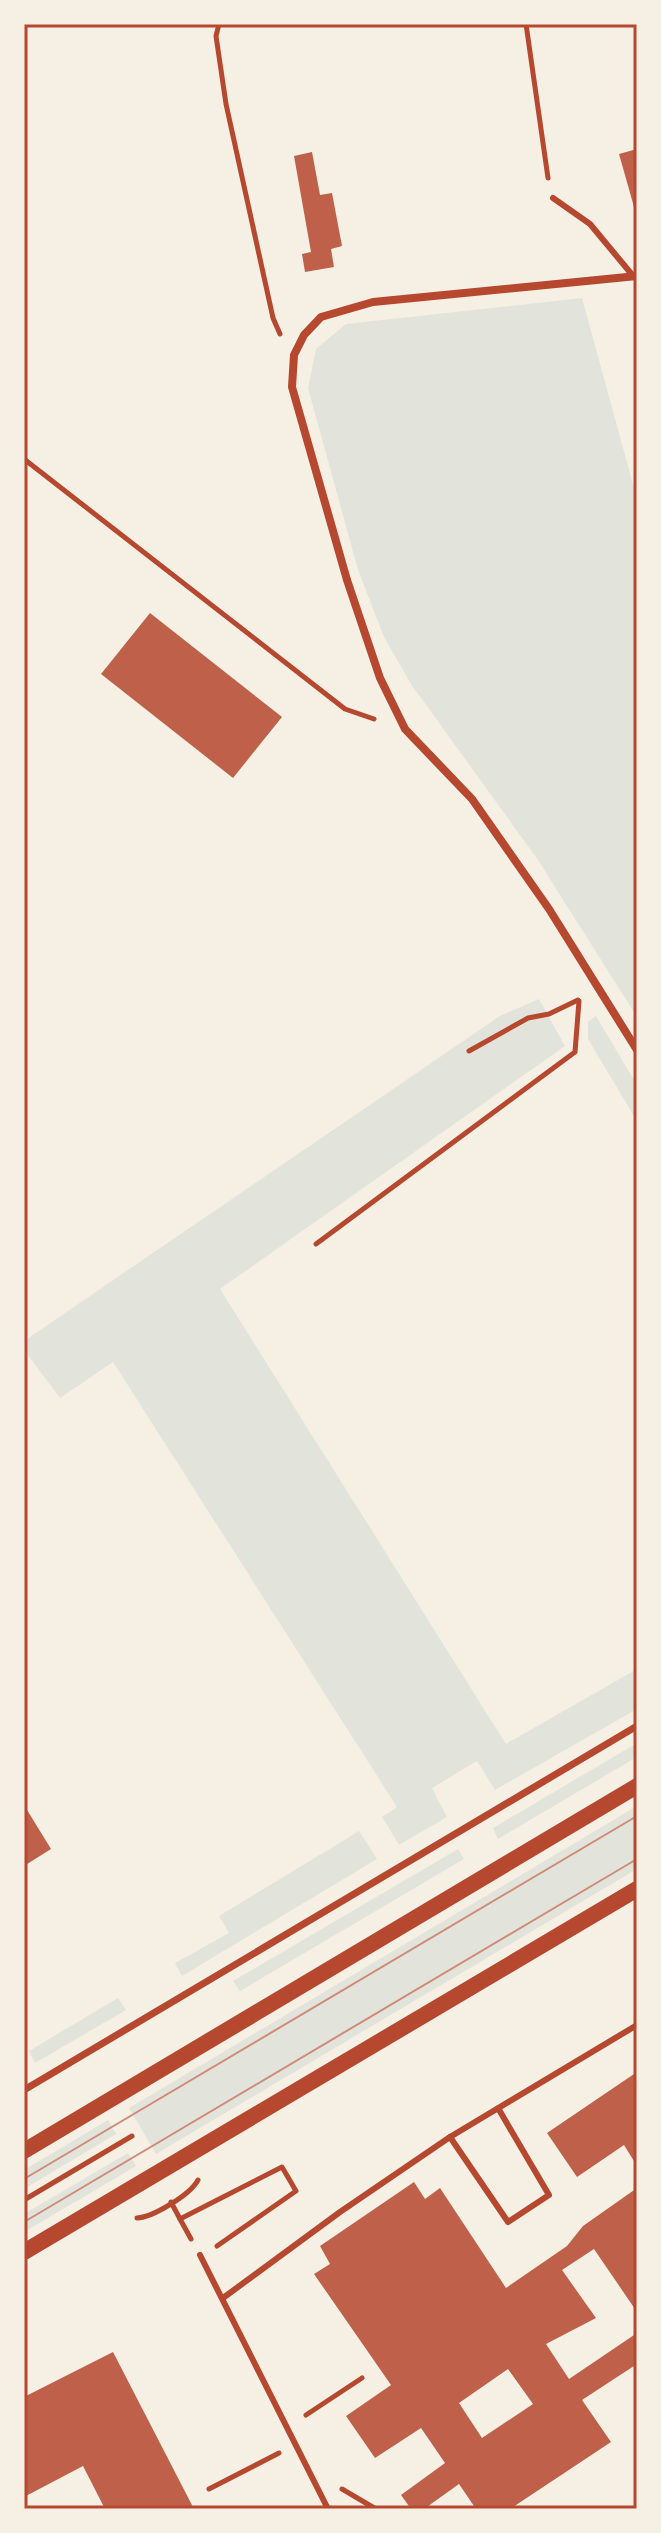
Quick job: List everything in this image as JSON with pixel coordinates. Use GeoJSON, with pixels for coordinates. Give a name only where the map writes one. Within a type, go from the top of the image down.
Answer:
{"type":"FeatureCollection","features":[{"type":"Feature","properties":{"kind":"main road"},"geometry":{"type":"LineString","coordinates":[[24,2151],[637,1786]]}},
{"type":"Feature","properties":{"kind":"main road"},"geometry":{"type":"LineString","coordinates":[[24,2252],[637,1889]]}},
{"type":"Feature","properties":{"kind":"street"},"geometry":{"type":"LineString","coordinates":[[635,277],[373,302],[321,317],[304,335],[294,355],[292,387],[301,426],[380,678],[405,729],[441,762],[472,799],[637,1050]]}},
{"type":"Feature","properties":{"kind":"street"},"geometry":{"type":"LineString","coordinates":[[24,2090],[637,1726]]}},
{"type":"Feature","properties":{"kind":"lane"},"geometry":{"type":"LineString","coordinates":[[553,198],[590,224],[635,277]]}},
{"type":"Feature","properties":{"kind":"lane"},"geometry":{"type":"LineString","coordinates":[[223,2298],[450,2137],[637,2025]]}},
{"type":"Feature","properties":{"kind":"lane"},"geometry":{"type":"LineString","coordinates":[[450,2137],[508,2222],[549,2195],[498,2108]]}},
{"type":"Feature","properties":{"kind":"lane"},"geometry":{"type":"LineString","coordinates":[[200,2255],[328,2509]]}},
{"type":"Feature","properties":{"kind":"path"},"geometry":{"type":"LineString","coordinates":[[219,24],[216,36],[226,104],[273,318],[294,355]]}},
{"type":"Feature","properties":{"kind":"path"},"geometry":{"type":"LineString","coordinates":[[526,24],[541,142],[553,198]]}},
{"type":"Feature","properties":{"kind":"path"},"geometry":{"type":"LineString","coordinates":[[24,459],[345,709],[405,729]]}},
{"type":"Feature","properties":{"kind":"path"},"geometry":{"type":"LineString","coordinates":[[469,1051],[528,1018],[549,1014],[598,988]]}},
{"type":"Feature","properties":{"kind":"path"},"geometry":{"type":"LineString","coordinates":[[316,1244],[575,1052],[579,999]]}},
{"type":"Feature","properties":{"kind":"path"},"geometry":{"type":"LineString","coordinates":[[24,2200],[132,2136]]}},
{"type":"Feature","properties":{"kind":"path"},"geometry":{"type":"LineString","coordinates":[[170,2202],[180,2219],[282,2167],[296,2191],[240,2233],[200,2255]]}},
{"type":"Feature","properties":{"kind":"path"},"geometry":{"type":"LineString","coordinates":[[209,2489],[312,2436],[302,2418],[362,2378]]}},
{"type":"Feature","properties":{"kind":"path"},"geometry":{"type":"LineString","coordinates":[[334,2475],[341,2488],[376,2509]]}},
{"type":"Feature","properties":{"kind":"shaded area"},"geometry":{"type":"Polygon","coordinates":[[[582,298],[637,499],[637,1017],[538,860],[411,684],[384,637],[358,570],[308,388],[316,349],[346,324],[582,298]]]}},
{"type":"Feature","properties":{"kind":"shaded area"},"geometry":{"type":"Polygon","coordinates":[[[539,999],[565,1046],[220,1289],[506,1744],[637,1669],[637,1709],[495,1790],[477,1761],[432,1788],[447,1817],[399,1845],[382,1817],[397,1807],[113,1362],[60,1398],[24,1350],[24,1341],[500,1016],[539,999]]]}},
{"type":"Feature","properties":{"kind":"shaded area"},"geometry":{"type":"Polygon","coordinates":[[[596,1016],[637,1085],[637,1121],[588,1039],[588,1022],[596,1016]]]}},
{"type":"Feature","properties":{"kind":"shaded area"},"geometry":{"type":"Polygon","coordinates":[[[637,1743],[637,1757],[498,1839],[493,1828],[637,1743]]]}},
{"type":"Feature","properties":{"kind":"shaded area"},"geometry":{"type":"Polygon","coordinates":[[[637,1806],[637,1869],[156,2154],[129,2108],[637,1806]]]}},
{"type":"Feature","properties":{"kind":"shaded area"},"geometry":{"type":"Polygon","coordinates":[[[359,1831],[377,1859],[182,1976],[175,1963],[229,1933],[219,1916],[359,1831]]]}},
{"type":"Feature","properties":{"kind":"shaded area"},"geometry":{"type":"Polygon","coordinates":[[[458,1849],[464,1859],[240,1991],[233,1981],[458,1849]]]}},
{"type":"Feature","properties":{"kind":"shaded area"},"geometry":{"type":"Polygon","coordinates":[[[118,1998],[126,2010],[35,2063],[29,2051],[118,1998]]]}},
{"type":"Feature","properties":{"kind":"shaded area"},"geometry":{"type":"Polygon","coordinates":[[[108,2120],[116,2134],[24,2189],[24,2170],[108,2120]]]}},
{"type":"Feature","properties":{"kind":"shaded area"},"geometry":{"type":"Polygon","coordinates":[[[128,2153],[136,2166],[24,2232],[24,2214],[128,2153]]]}},
{"type":"Feature","properties":{"kind":"building"},"geometry":{"type":"Polygon","coordinates":[[[637,149],[637,214],[636,214],[619,154],[637,149]]]}},
{"type":"Feature","properties":{"kind":"building"},"geometry":{"type":"Polygon","coordinates":[[[312,152],[320,195],[332,193],[342,246],[331,249],[334,267],[305,272],[302,254],[311,252],[294,156],[312,152]]]}},
{"type":"Feature","properties":{"kind":"building"},"geometry":{"type":"Polygon","coordinates":[[[150,613],[282,717],[233,778],[101,674],[150,613]]]}},
{"type":"Feature","properties":{"kind":"building"},"geometry":{"type":"Polygon","coordinates":[[[24,1805],[51,1849],[24,1866],[24,1805]]]}},
{"type":"Feature","properties":{"kind":"building"},"geometry":{"type":"Polygon","coordinates":[[[637,2072],[637,2166],[624,2145],[577,2177],[547,2133],[637,2072]]]}},
{"type":"Feature","properties":{"kind":"building"},"geometry":{"type":"Polygon","coordinates":[[[414,2182],[425,2199],[440,2188],[506,2288],[567,2246],[583,2226],[637,2188],[637,2312],[594,2249],[562,2270],[596,2318],[546,2344],[569,2379],[637,2333],[637,2364],[582,2400],[611,2442],[510,2509],[476,2509],[459,2484],[424,2509],[411,2509],[401,2495],[445,2463],[421,2428],[375,2458],[346,2416],[391,2385],[314,2274],[330,2264],[320,2246],[414,2182]],[[508,2369],[459,2403],[482,2438],[533,2404],[508,2369]]]}},
{"type":"Feature","properties":{"kind":"building"},"geometry":{"type":"Polygon","coordinates":[[[113,2352],[194,2509],[105,2509],[83,2466],[24,2497],[24,2397],[113,2352]]]}},
{"type":"Feature","properties":{"kind":"tram line"},"geometry":{"type":"LineString","coordinates":[[24,2179],[637,1816]]}},
{"type":"Feature","properties":{"kind":"tram line"},"geometry":{"type":"LineString","coordinates":[[24,2222],[637,1859]]}}]}
